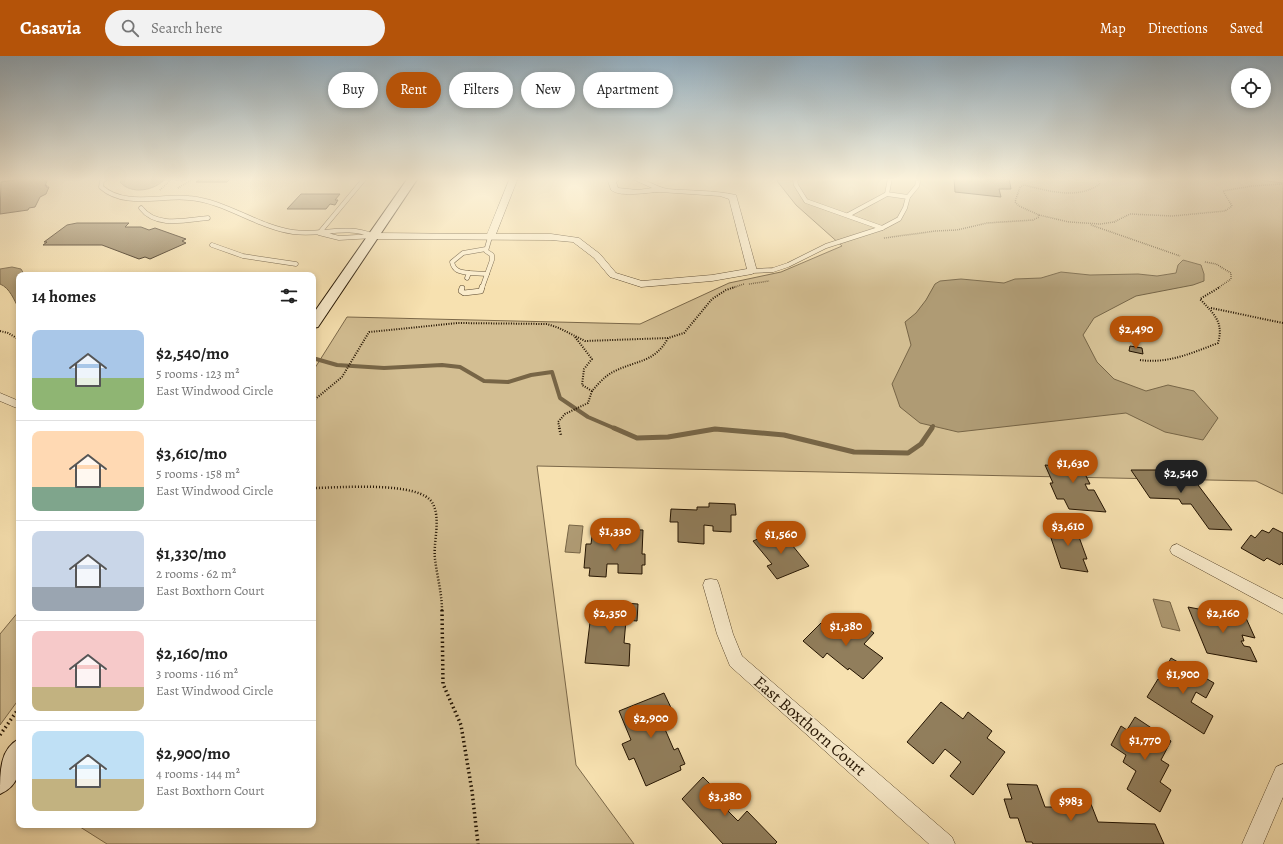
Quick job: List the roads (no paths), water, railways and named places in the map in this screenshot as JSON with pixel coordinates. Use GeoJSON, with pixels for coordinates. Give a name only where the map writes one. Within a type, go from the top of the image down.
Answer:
{"type":"FeatureCollection","features":[{"type":"Feature","properties":{"kind":"main road"},"geometry":{"type":"LineString","coordinates":[[316,320],[388,215]]}},
{"type":"Feature","properties":{"kind":"main road"},"geometry":{"type":"LineString","coordinates":[[0,780],[16,756]]}},
{"type":"Feature","properties":{"kind":"street"},"geometry":{"type":"LineString","coordinates":[[490,237],[499,215]]}},
{"type":"Feature","properties":{"kind":"street"},"geometry":{"type":"LineString","coordinates":[[374,236],[551,238],[576,240],[597,256],[613,275],[641,284],[712,278],[752,271],[738,215]]}},
{"type":"Feature","properties":{"kind":"street"},"geometry":{"type":"LineString","coordinates":[[0,397],[16,404]]}},
{"type":"Feature","properties":{"kind":"street"},"geometry":{"type":"LineString","coordinates":[[1177,550],[1283,607]]}},
{"type":"Feature","properties":{"kind":"street","name":"East Boxthorn Court"},"geometry":{"type":"LineString","coordinates":[[711,585],[725,634],[736,661],[945,844]]}},
{"type":"Feature","properties":{"kind":"street"},"geometry":{"type":"LineString","coordinates":[[1252,844],[1283,774]]}},
{"type":"Feature","properties":{"kind":"lane"},"geometry":{"type":"LineString","coordinates":[[146,215],[152,219],[168,220],[208,218]]}},
{"type":"Feature","properties":{"kind":"lane"},"geometry":{"type":"LineString","coordinates":[[245,215],[282,230],[294,232],[319,233],[331,230],[364,231],[374,236]]}},
{"type":"Feature","properties":{"kind":"lane"},"geometry":{"type":"LineString","coordinates":[[319,233],[336,215]]}},
{"type":"Feature","properties":{"kind":"lane"},"geometry":{"type":"LineString","coordinates":[[848,215],[882,228]]}},
{"type":"Feature","properties":{"kind":"lane"},"geometry":{"type":"LineString","coordinates":[[752,271],[773,270],[788,265],[826,246],[882,228],[899,219],[901,215]]}},
{"type":"Feature","properties":{"kind":"lane"},"geometry":{"type":"LineString","coordinates":[[319,233],[327,236],[343,238],[374,236]]}},
{"type":"Feature","properties":{"kind":"lane"},"geometry":{"type":"LineString","coordinates":[[486,249],[490,237]]}},
{"type":"Feature","properties":{"kind":"lane"},"geometry":{"type":"LineString","coordinates":[[212,245],[226,251],[254,259],[296,264]]}},
{"type":"Feature","properties":{"kind":"lane"},"geometry":{"type":"LineString","coordinates":[[486,249],[468,251],[457,256],[452,262],[453,267],[459,272],[487,274]]}},
{"type":"Feature","properties":{"kind":"lane"},"geometry":{"type":"LineString","coordinates":[[462,288],[461,291],[464,293],[481,291],[492,260],[492,255],[486,251],[486,249]]}},
{"type":"Feature","properties":{"kind":"lane"},"geometry":{"type":"LineString","coordinates":[[466,278],[469,273]]}},
{"type":"Feature","properties":{"kind":"waterway"},"geometry":{"type":"LineString","coordinates":[[316,359],[337,365],[384,368],[442,365],[460,367],[484,381],[508,382],[531,375],[552,372],[560,398],[588,417],[616,429]]}},
{"type":"Feature","properties":{"kind":"waterway"},"geometry":{"type":"LineString","coordinates":[[614,428],[637,438],[668,437],[715,429]]}},
{"type":"Feature","properties":{"kind":"waterway"},"geometry":{"type":"LineString","coordinates":[[715,429],[784,435],[854,452],[908,453],[921,444],[932,428]]}}]}
